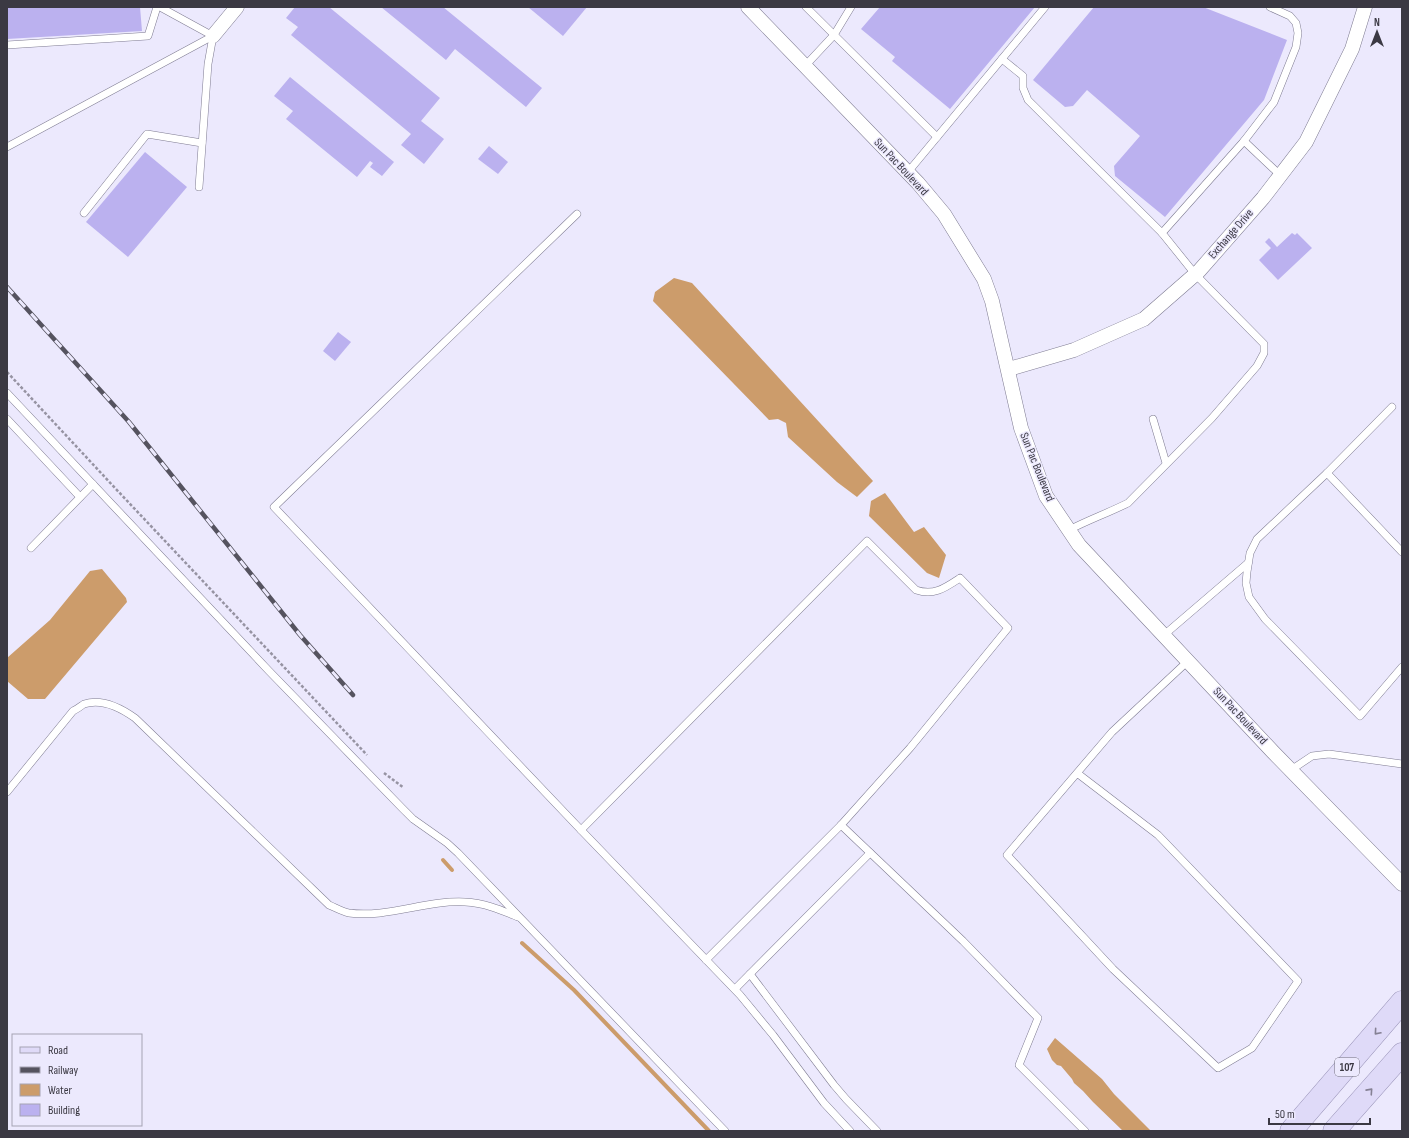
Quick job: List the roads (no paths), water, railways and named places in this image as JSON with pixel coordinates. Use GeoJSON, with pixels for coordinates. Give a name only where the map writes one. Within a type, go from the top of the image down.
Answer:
{"type":"FeatureCollection","features":[{"type":"Feature","properties":{"kind":"main road","name":"107"},"geometry":{"type":"LineString","coordinates":[[1292,1131],[1402,1002]]}},
{"type":"Feature","properties":{"kind":"main road"},"geometry":{"type":"LineString","coordinates":[[1334,1131],[1402,1054]]}},
{"type":"Feature","properties":{"kind":"street"},"geometry":{"type":"LineString","coordinates":[[213,36],[236,7]]}},
{"type":"Feature","properties":{"kind":"street","name":"Sun Pac Boulevard"},"geometry":{"type":"LineString","coordinates":[[748,7],[908,172],[944,214],[984,279],[992,301],[1009,369],[1021,428],[1046,496],[1079,545],[1291,770],[1402,884]]}},
{"type":"Feature","properties":{"kind":"street","name":"Exchange Drive"},"geometry":{"type":"LineString","coordinates":[[1009,369],[1074,350],[1144,319],[1195,274],[1263,198],[1306,142],[1352,49],[1365,7]]}},
{"type":"Feature","properties":{"kind":"lane"},"geometry":{"type":"LineString","coordinates":[[7,45],[148,36],[158,7],[213,36]]}},
{"type":"Feature","properties":{"kind":"lane"},"geometry":{"type":"LineString","coordinates":[[806,7],[937,137]]}},
{"type":"Feature","properties":{"kind":"lane"},"geometry":{"type":"LineString","coordinates":[[805,66],[834,35],[851,7]]}},
{"type":"Feature","properties":{"kind":"lane"},"geometry":{"type":"LineString","coordinates":[[908,172],[1045,7]]}},
{"type":"Feature","properties":{"kind":"lane"},"geometry":{"type":"LineString","coordinates":[[1162,233],[1244,141],[1274,102],[1296,47],[1298,33],[1296,24],[1290,16],[1270,7]]}},
{"type":"Feature","properties":{"kind":"lane"},"geometry":{"type":"LineString","coordinates":[[200,187],[208,64],[213,36]]}},
{"type":"Feature","properties":{"kind":"lane"},"geometry":{"type":"LineString","coordinates":[[7,147],[213,36]]}},
{"type":"Feature","properties":{"kind":"lane"},"geometry":{"type":"LineString","coordinates":[[1002,59],[1023,76],[1023,88],[1028,100],[1162,233],[1195,274],[1264,344],[1264,353],[1257,366],[1212,418],[1128,502],[1069,530]]}},
{"type":"Feature","properties":{"kind":"lane"},"geometry":{"type":"LineString","coordinates":[[84,213],[147,134],[202,143]]}},
{"type":"Feature","properties":{"kind":"lane"},"geometry":{"type":"LineString","coordinates":[[1244,141],[1280,175]]}},
{"type":"Feature","properties":{"kind":"lane"},"geometry":{"type":"LineString","coordinates":[[578,214],[274,507],[581,830],[735,989],[773,1035],[824,1103],[850,1131]]}},
{"type":"Feature","properties":{"kind":"lane"},"geometry":{"type":"LineString","coordinates":[[7,394],[274,676],[402,808],[458,853],[726,1131]]}},
{"type":"Feature","properties":{"kind":"lane"},"geometry":{"type":"LineString","coordinates":[[1392,407],[1327,473],[1258,539],[1250,553],[1246,583],[1249,597],[1265,619],[1360,716],[1402,667]]}},
{"type":"Feature","properties":{"kind":"lane"},"geometry":{"type":"LineString","coordinates":[[7,419],[80,497]]}},
{"type":"Feature","properties":{"kind":"lane"},"geometry":{"type":"LineString","coordinates":[[1153,419],[1166,463]]}},
{"type":"Feature","properties":{"kind":"lane"},"geometry":{"type":"LineString","coordinates":[[1327,473],[1402,552]]}},
{"type":"Feature","properties":{"kind":"lane"},"geometry":{"type":"LineString","coordinates":[[31,548],[92,484]]}},
{"type":"Feature","properties":{"kind":"lane"},"geometry":{"type":"LineString","coordinates":[[581,830],[867,541],[916,590],[935,592],[960,578],[1008,628],[910,748],[840,825],[706,960]]}},
{"type":"Feature","properties":{"kind":"lane"},"geometry":{"type":"LineString","coordinates":[[1164,635],[1248,563]]}},
{"type":"Feature","properties":{"kind":"lane"},"geometry":{"type":"LineString","coordinates":[[1077,773],[1158,835],[1298,981],[1252,1048],[1218,1068],[1113,969],[1007,855],[1077,773],[1112,732],[1188,661]]}},
{"type":"Feature","properties":{"kind":"lane"},"geometry":{"type":"LineString","coordinates":[[7,792],[74,711],[84,704],[99,702],[122,708],[135,718],[329,905],[348,912],[366,914],[438,904],[466,902],[495,907],[522,919]]}},
{"type":"Feature","properties":{"kind":"lane"},"geometry":{"type":"LineString","coordinates":[[1291,770],[1312,756],[1329,754],[1402,764]]}},
{"type":"Feature","properties":{"kind":"lane"},"geometry":{"type":"LineString","coordinates":[[840,825],[963,941],[1038,1018],[1019,1065],[1085,1131]]}},
{"type":"Feature","properties":{"kind":"lane"},"geometry":{"type":"LineString","coordinates":[[735,989],[870,853]]}},
{"type":"Feature","properties":{"kind":"lane"},"geometry":{"type":"LineString","coordinates":[[750,974],[834,1085],[877,1131]]}},
{"type":"Feature","properties":{"kind":"water"},"geometry":{"type":"Polygon","coordinates":[[[674,278],[692,283],[873,481],[857,497],[837,482],[788,437],[786,423],[778,419],[769,420],[653,301],[655,292],[674,278]]]}},
{"type":"Feature","properties":{"kind":"water"},"geometry":{"type":"Polygon","coordinates":[[[885,493],[914,532],[924,527],[946,555],[939,578],[927,573],[869,516],[871,501],[885,493]]]}},
{"type":"Feature","properties":{"kind":"water"},"geometry":{"type":"Polygon","coordinates":[[[102,569],[126,598],[127,602],[45,699],[28,699],[7,681],[7,658],[50,620],[90,571],[102,569]]]}},
{"type":"Feature","properties":{"kind":"water"},"geometry":{"type":"Polygon","coordinates":[[[1055,1038],[1102,1079],[1114,1094],[1151,1131],[1123,1131],[1093,1102],[1074,1083],[1061,1066],[1057,1065],[1052,1060],[1047,1049],[1055,1038]]]}},
{"type":"Feature","properties":{"kind":"waterway"},"geometry":{"type":"LineString","coordinates":[[443,860],[452,870]]}},
{"type":"Feature","properties":{"kind":"waterway"},"geometry":{"type":"LineString","coordinates":[[522,943],[574,990],[709,1131]]}},
{"type":"Feature","properties":{"kind":"railway"},"geometry":{"type":"LineString","coordinates":[[7,287],[129,422],[300,635],[353,695]]}}]}
